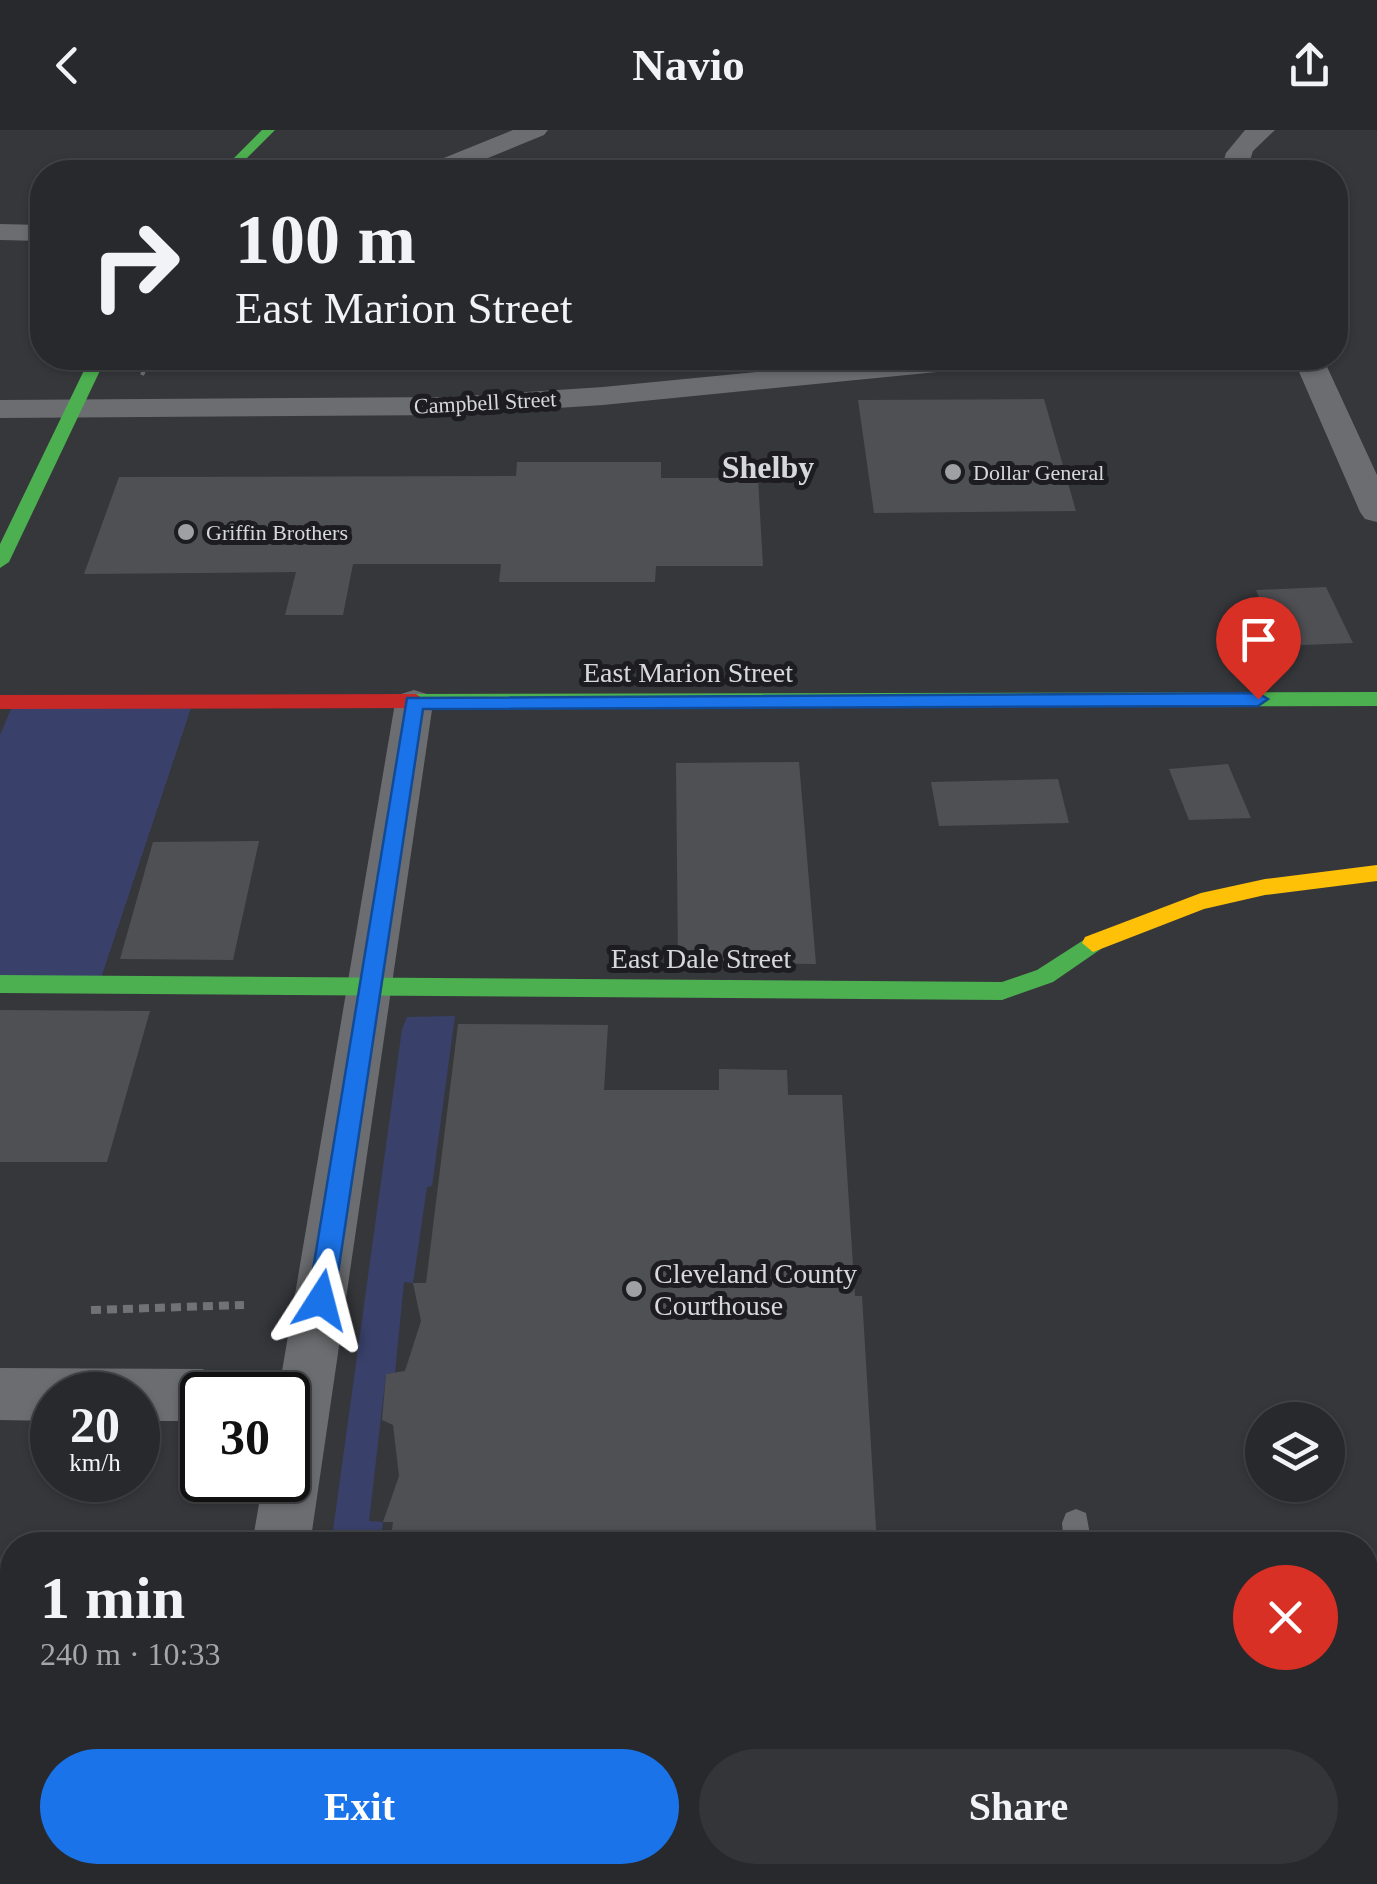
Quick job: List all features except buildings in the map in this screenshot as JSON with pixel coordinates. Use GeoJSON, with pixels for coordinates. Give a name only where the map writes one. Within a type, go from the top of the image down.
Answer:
{"type":"FeatureCollection","features":[{"type":"Feature","properties":{"kind":"main road"},"geometry":{"type":"LineString","coordinates":[[239,160],[270,130]]}},
{"type":"Feature","properties":{"kind":"main road"},"geometry":{"type":"LineString","coordinates":[[0,562],[92,370]]}},
{"type":"Feature","properties":{"kind":"main road","name":"East Marion Street"},"geometry":{"type":"LineString","coordinates":[[0,702],[1377,699]]}},
{"type":"Feature","properties":{"kind":"main road","name":"East Dale Street"},"geometry":{"type":"LineString","coordinates":[[0,984],[1002,991],[1046,976],[1100,939],[1201,900],[1266,886],[1377,873]]}},
{"type":"Feature","properties":{"kind":"street"},"geometry":{"type":"LineString","coordinates":[[462,160],[536,130]]}},
{"type":"Feature","properties":{"kind":"street"},"geometry":{"type":"LineString","coordinates":[[1234,160],[1248,138],[1262,130]]}},
{"type":"Feature","properties":{"kind":"street"},"geometry":{"type":"LineString","coordinates":[[0,232],[30,233]]}},
{"type":"Feature","properties":{"kind":"street","name":"Campbell Street"},"geometry":{"type":"LineString","coordinates":[[0,409],[450,406],[603,396],[867,370]]}},
{"type":"Feature","properties":{"kind":"street"},"geometry":{"type":"LineString","coordinates":[[1313,370],[1377,512]]}},
{"type":"Feature","properties":{"kind":"street"},"geometry":{"type":"LineString","coordinates":[[300,1372],[370,985],[414,702]]}},
{"type":"Feature","properties":{"kind":"street"},"geometry":{"type":"LineString","coordinates":[[0,1394],[180,1395]]}},
{"type":"Feature","properties":{"kind":"street"},"geometry":{"type":"LineString","coordinates":[[282,1532],[285,1502]]}},
{"type":"Feature","properties":{"kind":"path"},"geometry":{"type":"LineString","coordinates":[[91,1310],[244,1305]]}},
{"type":"Feature","properties":{"kind":"shaded area"},"geometry":{"type":"Polygon","coordinates":[[[14,702],[193,702],[99,984],[0,984],[0,735],[14,702]]]}},
{"type":"Feature","properties":{"kind":"shaded area"},"geometry":{"type":"Polygon","coordinates":[[[455,1016],[432,1186],[427,1187],[413,1283],[404,1282],[395,1373],[386,1374],[369,1521],[383,1522],[382,1532],[333,1532],[402,1029],[407,1017],[455,1016]]]}},
{"type":"Feature","properties":{"kind":"traffic: fast"},"geometry":{"type":"LineString","coordinates":[[238,160],[269,130]]}},
{"type":"Feature","properties":{"kind":"traffic: fast"},"geometry":{"type":"LineString","coordinates":[[0,562],[92,370]]}},
{"type":"Feature","properties":{"kind":"traffic: fast"},"geometry":{"type":"LineString","coordinates":[[416,701],[1377,699]]}},
{"type":"Feature","properties":{"kind":"traffic: fast"},"geometry":{"type":"LineString","coordinates":[[0,984],[1002,991],[1045,976],[1093,943]]}},
{"type":"Feature","properties":{"kind":"traffic: slow"},"geometry":{"type":"LineString","coordinates":[[1093,943],[1201,901],[1265,887],[1377,873]]}},
{"type":"Feature","properties":{"kind":"traffic: jam"},"geometry":{"type":"LineString","coordinates":[[0,702],[416,701]]}},
{"type":"Feature","properties":{"kind":"place","name":"Dollar General"},"geometry":{"type":"Point","coordinates":[953,472]}},
{"type":"Feature","properties":{"kind":"place","name":"Griffin Brothers"},"geometry":{"type":"Point","coordinates":[186,532]}},
{"type":"Feature","properties":{"kind":"place","name":"Cleveland County Courthouse"},"geometry":{"type":"Point","coordinates":[634,1289]}},
{"type":"Feature","properties":{"kind":"district","name":"Shelby"},"geometry":{"type":"Point","coordinates":[768,467]}},
{"type":"Feature","properties":{"kind":"route"},"geometry":{"type":"LineString","coordinates":[[321,1300],[414,702],[1258,699]]}}]}
